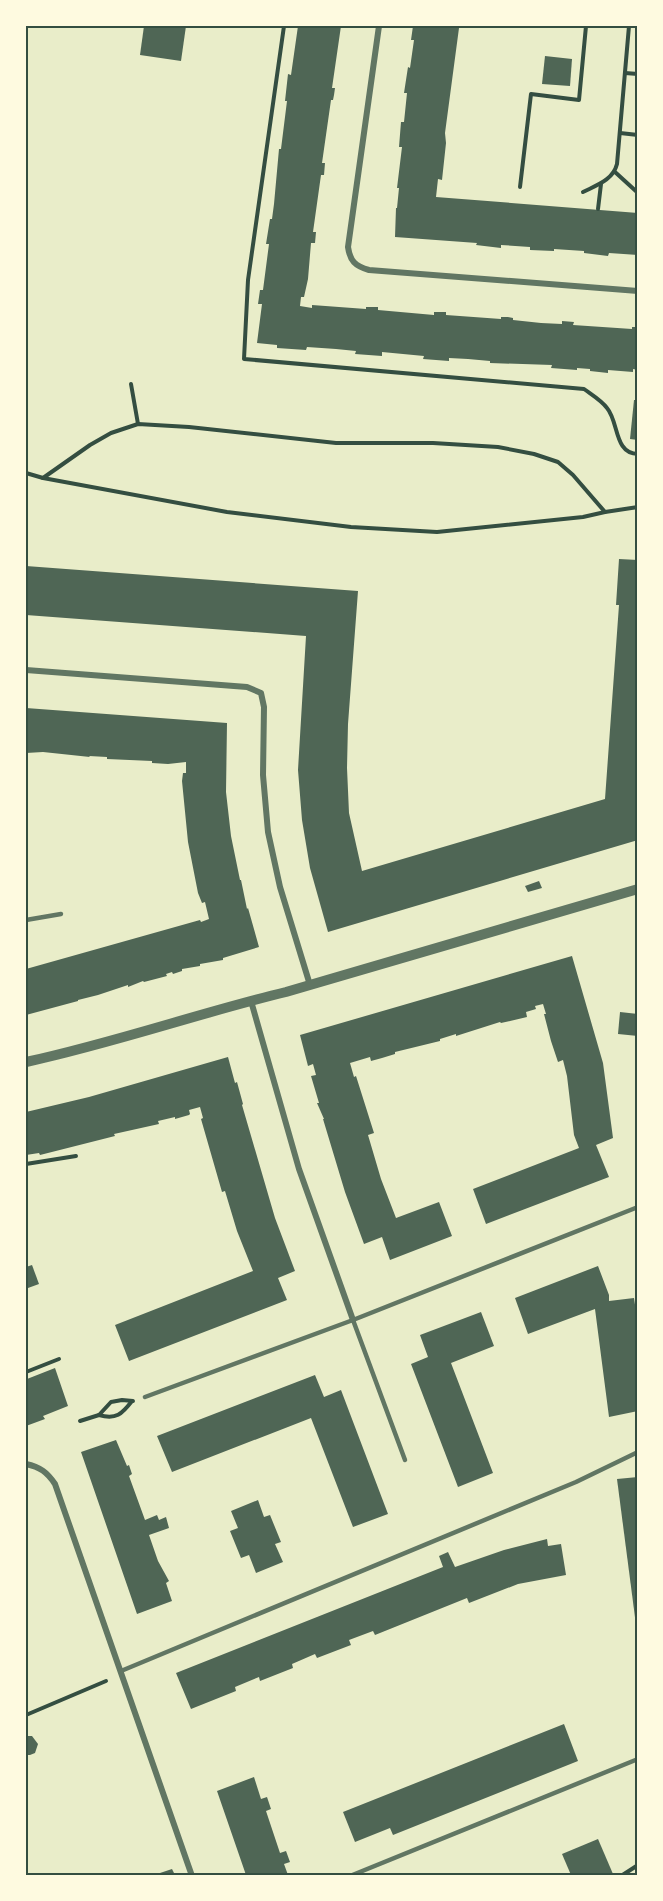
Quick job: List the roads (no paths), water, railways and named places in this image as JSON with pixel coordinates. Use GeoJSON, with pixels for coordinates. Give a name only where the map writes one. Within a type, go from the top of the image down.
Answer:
{"type":"FeatureCollection","features":[{"type":"Feature","properties":{"kind":"street"},"geometry":{"type":"LineString","coordinates":[[379,26],[348,247],[349,258],[353,264],[369,270],[638,291]]}},
{"type":"Feature","properties":{"kind":"street"},"geometry":{"type":"LineString","coordinates":[[26,670],[247,687],[261,693],[264,707],[263,775],[268,832],[280,887],[310,985]]}},
{"type":"Feature","properties":{"kind":"street"},"geometry":{"type":"LineString","coordinates":[[26,1062],[310,985],[638,889]]}},
{"type":"Feature","properties":{"kind":"street"},"geometry":{"type":"LineString","coordinates":[[251,1001],[299,1169],[353,1320]]}},
{"type":"Feature","properties":{"kind":"street"},"geometry":{"type":"LineString","coordinates":[[26,1464],[39,1467],[55,1484],[192,1875]]}},
{"type":"Feature","properties":{"kind":"lane"},"geometry":{"type":"LineString","coordinates":[[26,920],[61,914]]}},
{"type":"Feature","properties":{"kind":"lane"},"geometry":{"type":"LineString","coordinates":[[145,1397],[353,1320],[638,1207]]}},
{"type":"Feature","properties":{"kind":"lane"},"geometry":{"type":"LineString","coordinates":[[353,1320],[405,1460]]}},
{"type":"Feature","properties":{"kind":"lane"},"geometry":{"type":"LineString","coordinates":[[121,1671],[576,1482],[638,1452]]}},
{"type":"Feature","properties":{"kind":"lane"},"geometry":{"type":"LineString","coordinates":[[350,1875],[638,1759]]}}]}
